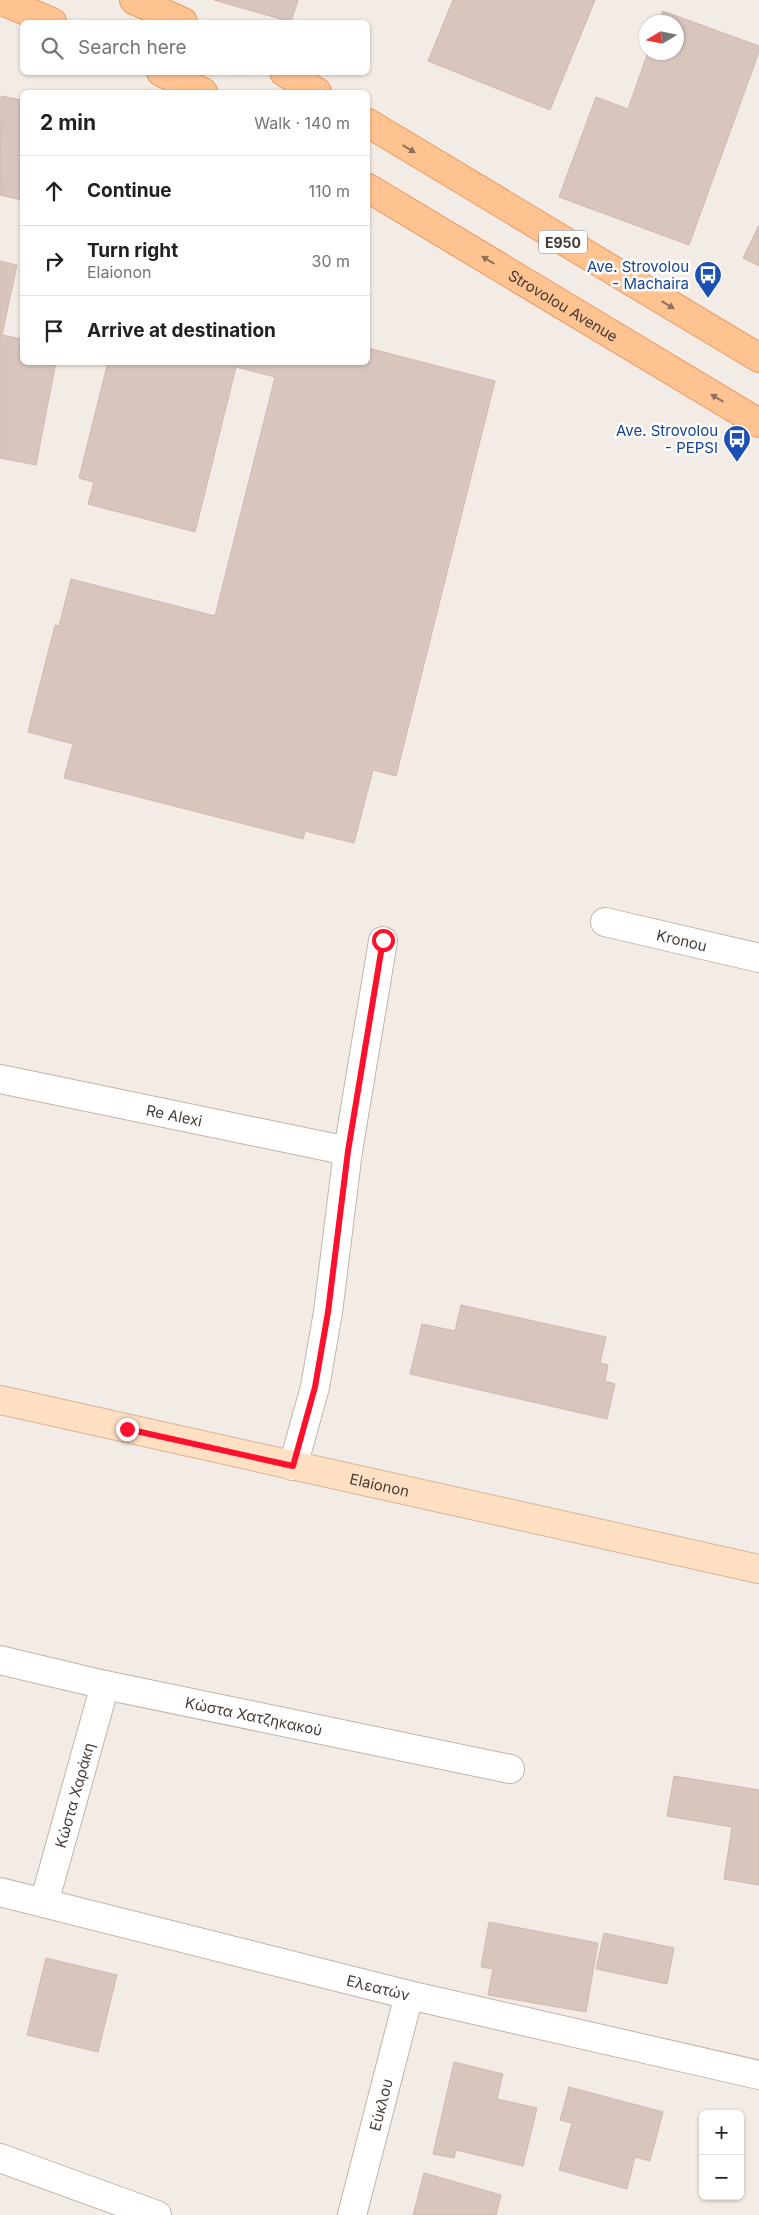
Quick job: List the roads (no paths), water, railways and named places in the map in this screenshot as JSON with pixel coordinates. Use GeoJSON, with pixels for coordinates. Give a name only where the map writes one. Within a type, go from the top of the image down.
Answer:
{"type":"FeatureCollection","features":[{"type":"Feature","properties":{"kind":"main road"},"geometry":{"type":"LineString","coordinates":[[0,0],[47,20]]}},
{"type":"Feature","properties":{"kind":"main road"},"geometry":{"type":"LineString","coordinates":[[136,0],[178,20]]}},
{"type":"Feature","properties":{"kind":"main road"},"geometry":{"type":"LineString","coordinates":[[167,75],[199,90]]}},
{"type":"Feature","properties":{"kind":"main road"},"geometry":{"type":"LineString","coordinates":[[289,75],[313,90]]}},
{"type":"Feature","properties":{"kind":"main road","name":"E950"},"geometry":{"type":"LineString","coordinates":[[370,124],[759,358]]}},
{"type":"Feature","properties":{"kind":"main road","name":"Strovolou Avenue"},"geometry":{"type":"LineString","coordinates":[[370,189],[759,423]]}},
{"type":"Feature","properties":{"kind":"main road","name":"Elaionon"},"geometry":{"type":"LineString","coordinates":[[0,1400],[759,1569]]}},
{"type":"Feature","properties":{"kind":"street","name":"Kronou"},"geometry":{"type":"LineString","coordinates":[[605,922],[759,958]]}},
{"type":"Feature","properties":{"kind":"street"},"geometry":{"type":"LineString","coordinates":[[293,1466],[315,1387],[328,1312],[348,1151],[383,940]]}},
{"type":"Feature","properties":{"kind":"street","name":"Re Alexi"},"geometry":{"type":"LineString","coordinates":[[0,1079],[348,1151]]}},
{"type":"Feature","properties":{"kind":"street","name":"Κώστα Χατζηκακού"},"geometry":{"type":"LineString","coordinates":[[0,1660],[105,1685],[510,1769]]}},
{"type":"Feature","properties":{"kind":"street","name":"Κώστα Χαράκη"},"geometry":{"type":"LineString","coordinates":[[44,1903],[105,1685]]}},
{"type":"Feature","properties":{"kind":"street","name":"Ελεατών"},"geometry":{"type":"LineString","coordinates":[[0,1892],[409,1995],[759,2075]]}},
{"type":"Feature","properties":{"kind":"street","name":"Εύκλου"},"geometry":{"type":"LineString","coordinates":[[352,2215],[409,1995]]}},
{"type":"Feature","properties":{"kind":"street"},"geometry":{"type":"LineString","coordinates":[[0,2158],[157,2215]]}},
{"type":"Feature","properties":{"kind":"place","name":"Ave. Strovolou - Machaira"},"geometry":{"type":"Point","coordinates":[708,299]}},
{"type":"Feature","properties":{"kind":"place","name":"Ave. Strovolou - PEPSI"},"geometry":{"type":"Point","coordinates":[737,463]}}]}
